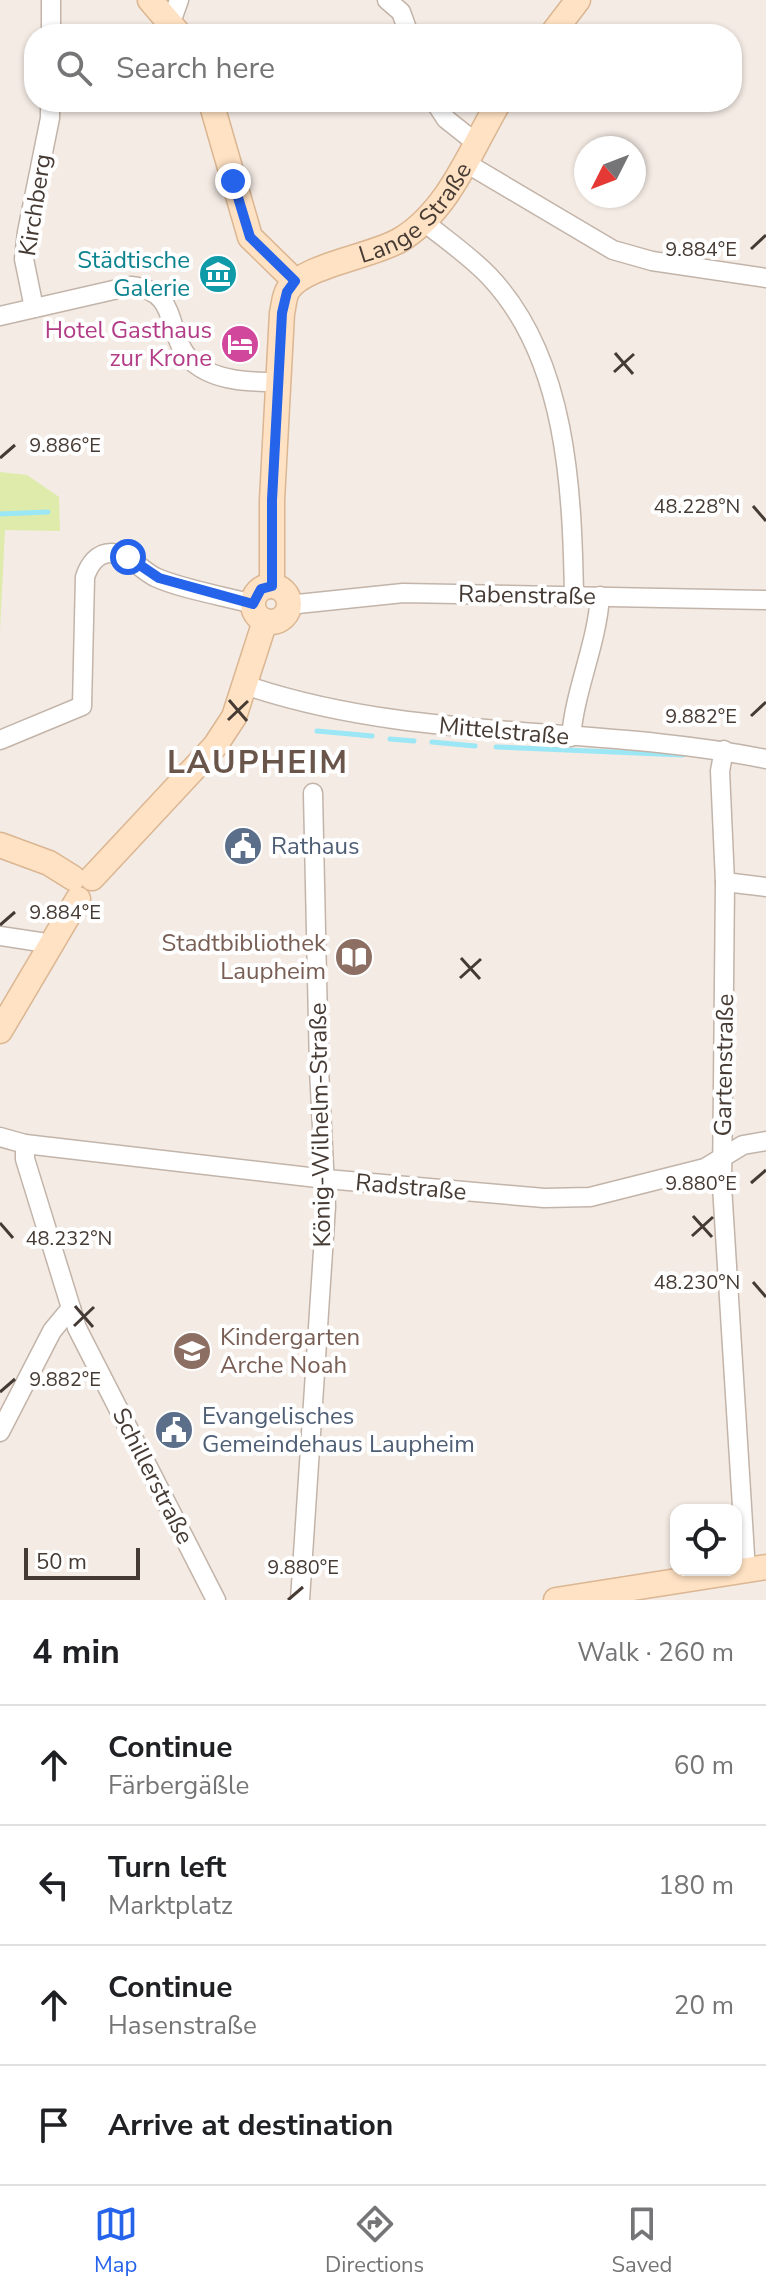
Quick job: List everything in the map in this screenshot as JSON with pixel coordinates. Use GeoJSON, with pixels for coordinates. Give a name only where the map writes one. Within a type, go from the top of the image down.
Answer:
{"type":"FeatureCollection","features":[{"type":"Feature","properties":{"kind":"street"},"geometry":{"type":"LineString","coordinates":[[51,0],[51,24]]}},
{"type":"Feature","properties":{"kind":"street"},"geometry":{"type":"LineString","coordinates":[[150,0],[176,18]]}},
{"type":"Feature","properties":{"kind":"street"},"geometry":{"type":"LineString","coordinates":[[560,24],[578,0]]}},
{"type":"Feature","properties":{"kind":"street"},"geometry":{"type":"LineString","coordinates":[[398,4],[405,24]]}},
{"type":"Feature","properties":{"kind":"street","name":"Kirchberg"},"geometry":{"type":"LineString","coordinates":[[34,308],[24,259],[50,112]]}},
{"type":"Feature","properties":{"kind":"street"},"geometry":{"type":"LineString","coordinates":[[214,112],[247,228],[256,245],[295,281],[287,292],[282,313],[272,500],[272,586]]}},
{"type":"Feature","properties":{"kind":"street"},"geometry":{"type":"LineString","coordinates":[[441,112],[470,152],[613,250],[652,261],[766,278]]}},
{"type":"Feature","properties":{"kind":"street","name":"Lange Straße"},"geometry":{"type":"LineString","coordinates":[[295,281],[309,273],[377,252],[402,239],[423,221],[454,184],[493,112]]}},
{"type":"Feature","properties":{"kind":"street"},"geometry":{"type":"LineString","coordinates":[[423,221],[489,276],[526,325],[539,354],[549,383],[572,507],[574,595]]}},
{"type":"Feature","properties":{"kind":"street"},"geometry":{"type":"LineString","coordinates":[[0,316],[131,286],[146,287],[165,303],[183,350],[194,363],[210,372],[242,382],[279,382]]}},
{"type":"Feature","properties":{"kind":"street"},"geometry":{"type":"LineString","coordinates":[[0,740],[82,706],[85,577],[88,567],[102,555],[112,553],[128,557],[159,578],[259,612],[271,622],[282,618],[288,605],[283,591],[272,586],[261,589],[259,612],[245,685],[227,729],[189,775],[81,885],[50,947],[0,1031]]}},
{"type":"Feature","properties":{"kind":"street","name":"Rabenstraße"},"geometry":{"type":"LineString","coordinates":[[288,605],[403,593],[766,600]]}},
{"type":"Feature","properties":{"kind":"street"},"geometry":{"type":"LineString","coordinates":[[571,737],[573,716],[599,614],[600,596]]}},
{"type":"Feature","properties":{"kind":"street","name":"Mittelstraße"},"geometry":{"type":"LineString","coordinates":[[245,685],[311,705],[380,719],[724,750],[766,759]]}},
{"type":"Feature","properties":{"kind":"street","name":"Gartenstraße"},"geometry":{"type":"LineString","coordinates":[[724,750],[720,771],[725,882],[723,1157],[756,1569]]}},
{"type":"Feature","properties":{"kind":"street","name":"König-Wilhelm-Straße"},"geometry":{"type":"LineString","coordinates":[[300,1600],[326,1206],[319,1069],[313,793]]}},
{"type":"Feature","properties":{"kind":"street"},"geometry":{"type":"LineString","coordinates":[[0,845],[49,863],[81,885]]}},
{"type":"Feature","properties":{"kind":"street"},"geometry":{"type":"LineString","coordinates":[[725,882],[766,887]]}},
{"type":"Feature","properties":{"kind":"street"},"geometry":{"type":"LineString","coordinates":[[0,936],[40,942],[50,947]]}},
{"type":"Feature","properties":{"kind":"street","name":"Radstraße"},"geometry":{"type":"LineString","coordinates":[[0,1137],[25,1144],[326,1179],[544,1198],[590,1197],[705,1168],[743,1145],[766,1141]]}},
{"type":"Feature","properties":{"kind":"street","name":"Schillerstraße"},"geometry":{"type":"LineString","coordinates":[[25,1144],[25,1159],[77,1328],[216,1600]]}},
{"type":"Feature","properties":{"kind":"street"},"geometry":{"type":"LineString","coordinates":[[0,1432],[52,1331],[71,1308]]}},
{"type":"Feature","properties":{"kind":"street"},"geometry":{"type":"LineString","coordinates":[[556,1600],[756,1569]]}},
{"type":"Feature","properties":{"kind":"green space"},"geometry":{"type":"Polygon","coordinates":[[[0,472],[27,475],[59,497],[60,531],[5,530],[0,630],[0,472]]]}},
{"type":"Feature","properties":{"kind":"waterway"},"geometry":{"type":"LineString","coordinates":[[0,514],[48,512]]}},
{"type":"Feature","properties":{"kind":"waterway"},"geometry":{"type":"LineString","coordinates":[[317,731],[372,736]]}},
{"type":"Feature","properties":{"kind":"waterway"},"geometry":{"type":"LineString","coordinates":[[390,739],[414,741]]}},
{"type":"Feature","properties":{"kind":"waterway"},"geometry":{"type":"LineString","coordinates":[[432,742],[475,746]]}},
{"type":"Feature","properties":{"kind":"waterway"},"geometry":{"type":"LineString","coordinates":[[496,747],[683,755]]}},
{"type":"Feature","properties":{"kind":"place","name":"Städtische Galerie"},"geometry":{"type":"Point","coordinates":[218,274]}},
{"type":"Feature","properties":{"kind":"place","name":"Hotel Gasthaus zur Krone"},"geometry":{"type":"Point","coordinates":[240,344]}},
{"type":"Feature","properties":{"kind":"place","name":"Rathaus"},"geometry":{"type":"Point","coordinates":[243,846]}},
{"type":"Feature","properties":{"kind":"place","name":"Stadtbibliothek Laupheim"},"geometry":{"type":"Point","coordinates":[354,957]}},
{"type":"Feature","properties":{"kind":"place","name":"Kindergarten Arche Noah"},"geometry":{"type":"Point","coordinates":[192,1351]}},
{"type":"Feature","properties":{"kind":"place","name":"Evangelisches Gemeindehaus Laupheim"},"geometry":{"type":"Point","coordinates":[174,1430]}},
{"type":"Feature","properties":{"kind":"district","name":"LAUPHEIM"},"geometry":{"type":"Point","coordinates":[258,762]}},
{"type":"Feature","properties":{"kind":"route"},"geometry":{"type":"LineString","coordinates":[[128,557],[150,575],[253,604],[256,593],[272,586],[272,500],[282,313],[287,292],[295,281],[250,237],[233,181]]}}]}
